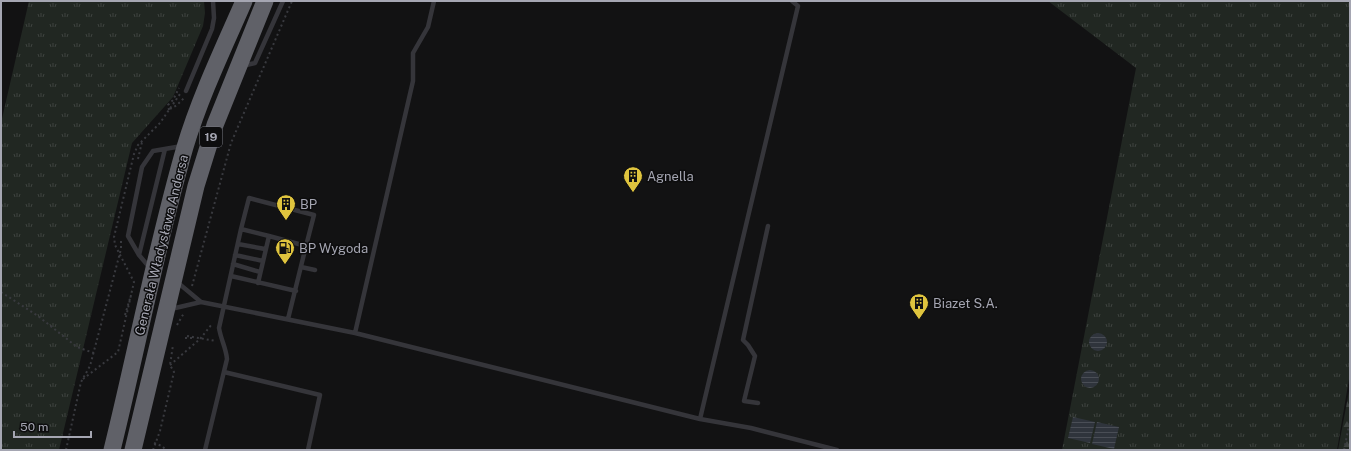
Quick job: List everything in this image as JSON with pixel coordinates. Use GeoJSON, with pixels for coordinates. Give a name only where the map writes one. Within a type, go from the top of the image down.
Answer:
{"type":"FeatureCollection","features":[{"type":"Feature","properties":{"kind":"highway","name":"Generała Władysława Andersa"},"geometry":{"type":"LineString","coordinates":[[112,450],[166,215],[186,146],[202,99],[244,1]]}},
{"type":"Feature","properties":{"kind":"highway","name":"Generała Władysława Andersa"},"geometry":{"type":"LineString","coordinates":[[133,450],[196,186],[215,125],[265,1]]}},
{"type":"Feature","properties":{"kind":"lane"},"geometry":{"type":"LineString","coordinates":[[186,91],[212,29],[214,18],[214,1]]}},
{"type":"Feature","properties":{"kind":"lane"},"geometry":{"type":"LineString","coordinates":[[237,68],[255,63],[283,1]]}},
{"type":"Feature","properties":{"kind":"lane"},"geometry":{"type":"LineString","coordinates":[[355,333],[413,81],[413,53],[428,27],[434,1]]}},
{"type":"Feature","properties":{"kind":"lane"},"geometry":{"type":"LineString","coordinates":[[700,419],[798,6],[792,1]]}},
{"type":"Feature","properties":{"kind":"lane"},"geometry":{"type":"LineString","coordinates":[[153,272],[139,255],[128,236],[142,168],[153,151],[186,146]]}},
{"type":"Feature","properties":{"kind":"lane"},"geometry":{"type":"LineString","coordinates":[[139,255],[165,149]]}},
{"type":"Feature","properties":{"kind":"lane"},"geometry":{"type":"LineString","coordinates":[[206,450],[227,359],[227,351],[221,341],[219,328],[248,198],[314,215],[288,319]]}},
{"type":"Feature","properties":{"kind":"lane"},"geometry":{"type":"LineString","coordinates":[[758,403],[744,401],[755,356],[743,340],[768,226]]}},
{"type":"Feature","properties":{"kind":"lane"},"geometry":{"type":"LineString","coordinates":[[241,229],[306,246]]}},
{"type":"Feature","properties":{"kind":"lane"},"geometry":{"type":"LineString","coordinates":[[258,283],[268,236]]}},
{"type":"Feature","properties":{"kind":"lane"},"geometry":{"type":"LineString","coordinates":[[238,244],[265,249]]}},
{"type":"Feature","properties":{"kind":"lane"},"geometry":{"type":"LineString","coordinates":[[235,255],[263,261]]}},
{"type":"Feature","properties":{"kind":"lane"},"geometry":{"type":"LineString","coordinates":[[233,264],[260,272]]}},
{"type":"Feature","properties":{"kind":"lane"},"geometry":{"type":"LineString","coordinates":[[301,266],[315,270]]}},
{"type":"Feature","properties":{"kind":"lane"},"geometry":{"type":"LineString","coordinates":[[231,276],[296,291]]}},
{"type":"Feature","properties":{"kind":"lane"},"geometry":{"type":"LineString","coordinates":[[174,280],[201,302]]}},
{"type":"Feature","properties":{"kind":"lane"},"geometry":{"type":"LineString","coordinates":[[167,310],[201,302],[355,333],[700,419],[751,428],[837,450]]}},
{"type":"Feature","properties":{"kind":"lane"},"geometry":{"type":"LineString","coordinates":[[224,372],[320,395],[308,450]]}},
{"type":"Feature","properties":{"kind":"path"},"geometry":{"type":"LineString","coordinates":[[192,287],[231,143],[292,1]]}},
{"type":"Feature","properties":{"kind":"path"},"geometry":{"type":"LineString","coordinates":[[169,110],[168,105],[173,100],[181,84]]}},
{"type":"Feature","properties":{"kind":"path"},"geometry":{"type":"LineString","coordinates":[[83,379],[118,352],[132,294],[134,282],[115,245],[114,237],[134,154],[138,145],[160,123],[181,92],[186,91],[185,98],[169,110]]}},
{"type":"Feature","properties":{"kind":"path"},"geometry":{"type":"LineString","coordinates":[[66,450],[83,379],[90,366],[94,353],[119,254]]}},
{"type":"Feature","properties":{"kind":"path"},"geometry":{"type":"LineString","coordinates":[[1,292],[38,316],[77,347],[94,353]]}},
{"type":"Feature","properties":{"kind":"path"},"geometry":{"type":"LineString","coordinates":[[125,315],[130,296],[132,294]]}},
{"type":"Feature","properties":{"kind":"path"},"geometry":{"type":"LineString","coordinates":[[176,327],[185,312]]}},
{"type":"Feature","properties":{"kind":"path"},"geometry":{"type":"LineString","coordinates":[[186,337],[221,341]]}},
{"type":"Feature","properties":{"kind":"path"},"geometry":{"type":"LineString","coordinates":[[170,365],[200,339]]}},
{"type":"Feature","properties":{"kind":"path"},"geometry":{"type":"LineString","coordinates":[[153,450],[154,442],[160,431],[174,372],[170,365],[174,342]]}},
{"type":"Feature","properties":{"kind":"path"},"geometry":{"type":"LineString","coordinates":[[1344,450],[1350,421]]}},
{"type":"Feature","properties":{"kind":"path"},"geometry":{"type":"LineString","coordinates":[[154,442],[166,450]]}},
{"type":"Feature","properties":{"kind":"green space"},"geometry":{"type":"Polygon","coordinates":[[[29,1],[204,1],[205,13],[203,26],[173,97],[132,143],[59,450],[1,450],[1,123],[29,1]]]}},
{"type":"Feature","properties":{"kind":"green space"},"geometry":{"type":"Polygon","coordinates":[[[1048,1],[1350,1],[1350,373],[1337,450],[1062,450],[1136,68],[1048,1]]]}},
{"type":"Feature","properties":{"kind":"green space"},"geometry":{"type":"Polygon","coordinates":[[[1350,386],[1350,450],[1338,450],[1350,386]]]}},
{"type":"Feature","properties":{"kind":"shaded area"},"geometry":{"type":"Polygon","coordinates":[[[1098,333],[1104,336],[1107,342],[1104,348],[1098,351],[1092,348],[1089,342],[1092,336],[1098,333]]]}},
{"type":"Feature","properties":{"kind":"shaded area"},"geometry":{"type":"Polygon","coordinates":[[[1090,370],[1096,373],[1099,379],[1096,385],[1090,388],[1084,385],[1081,379],[1084,373],[1090,370]]]}},
{"type":"Feature","properties":{"kind":"shaded area"},"geometry":{"type":"Polygon","coordinates":[[[1073,417],[1095,422],[1090,443],[1068,438],[1073,417]]]}},
{"type":"Feature","properties":{"kind":"shaded area"},"geometry":{"type":"Polygon","coordinates":[[[1097,422],[1119,427],[1114,449],[1092,444],[1097,422]]]}},
{"type":"Feature","properties":{"kind":"place","name":"Agnella"},"geometry":{"type":"Point","coordinates":[633,193]}},
{"type":"Feature","properties":{"kind":"place","name":"BP"},"geometry":{"type":"Point","coordinates":[286,221]}},
{"type":"Feature","properties":{"kind":"place","name":"BP Wygoda"},"geometry":{"type":"Point","coordinates":[285,265]}},
{"type":"Feature","properties":{"kind":"place","name":"Biazet S.A."},"geometry":{"type":"Point","coordinates":[919,320]}}]}
